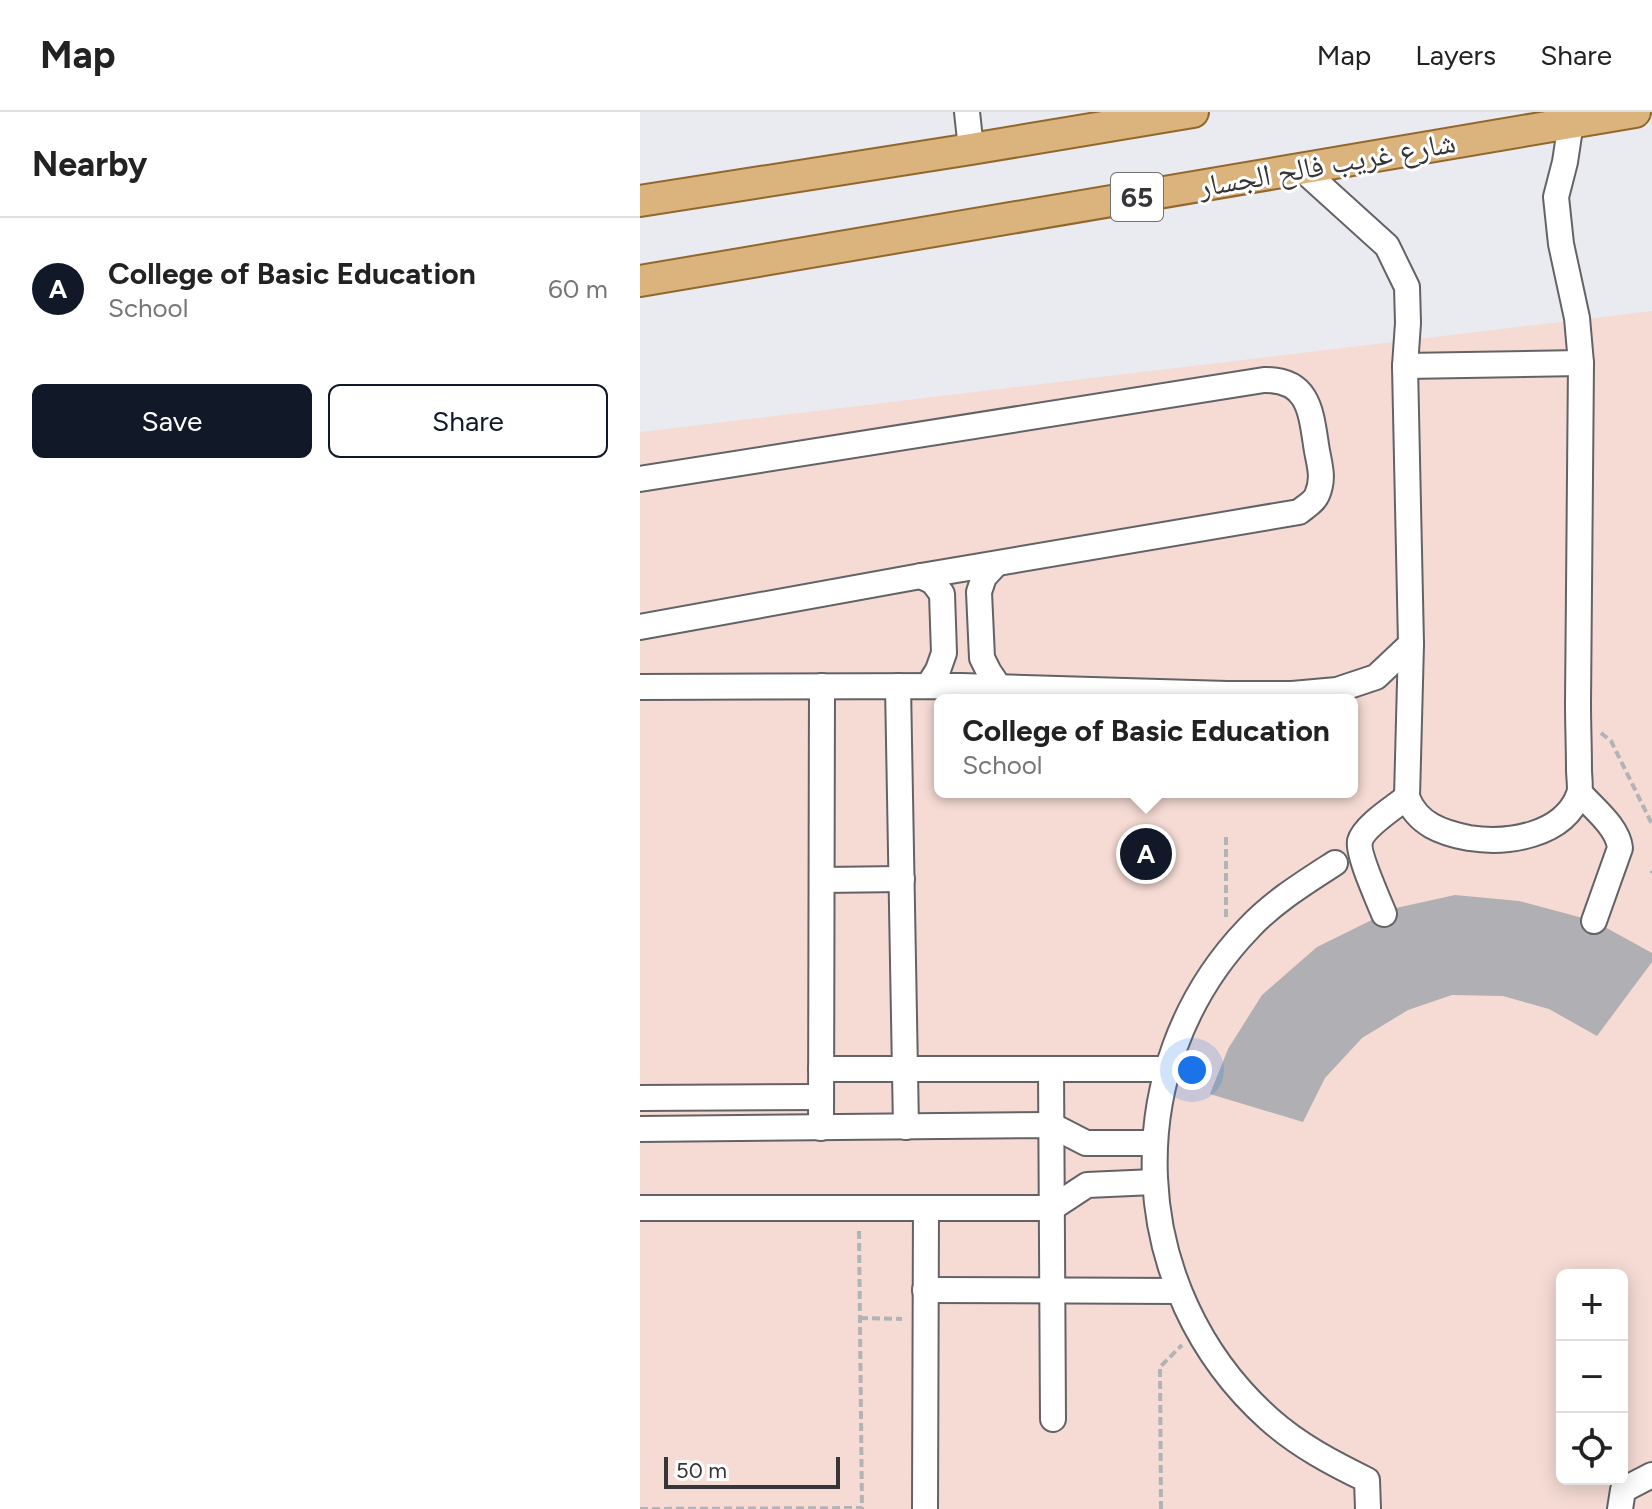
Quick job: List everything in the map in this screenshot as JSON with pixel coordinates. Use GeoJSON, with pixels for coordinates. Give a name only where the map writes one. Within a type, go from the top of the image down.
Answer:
{"type":"FeatureCollection","features":[{"type":"Feature","properties":{"kind":"main road"},"geometry":{"type":"LineString","coordinates":[[640,201],[1193,112]]}},
{"type":"Feature","properties":{"kind":"main road","name":"شارع غريب فالح الجسار"},"geometry":{"type":"LineString","coordinates":[[640,281],[1635,112]]}},
{"type":"Feature","properties":{"kind":"street"},"geometry":{"type":"LineString","coordinates":[[967,112],[971,149]]}},
{"type":"Feature","properties":{"kind":"street"},"geometry":{"type":"LineString","coordinates":[[1302,169],[1387,246],[1407,287],[1405,366],[1411,644],[1407,797],[1412,810],[1426,824],[1449,835],[1477,839],[1527,836],[1550,828],[1567,813],[1580,793],[1581,363],[1577,318],[1561,244],[1556,197],[1571,122]]}},
{"type":"Feature","properties":{"kind":"street"},"geometry":{"type":"LineString","coordinates":[[1405,366],[1581,363]]}},
{"type":"Feature","properties":{"kind":"street"},"geometry":{"type":"LineString","coordinates":[[640,479],[1264,380],[1278,380],[1297,388],[1309,405],[1322,478],[1316,498],[1299,512],[640,627]]}},
{"type":"Feature","properties":{"kind":"street"},"geometry":{"type":"LineString","coordinates":[[996,564],[984,577],[979,592],[982,658],[999,687]]}},
{"type":"Feature","properties":{"kind":"street"},"geometry":{"type":"LineString","coordinates":[[921,576],[933,582],[942,594],[944,653],[928,686]]}},
{"type":"Feature","properties":{"kind":"street"},"geometry":{"type":"LineString","coordinates":[[640,687],[928,686],[1292,694],[1337,690],[1376,677],[1411,644]]}},
{"type":"Feature","properties":{"kind":"street"},"geometry":{"type":"LineString","coordinates":[[821,1128],[822,686]]}},
{"type":"Feature","properties":{"kind":"street"},"geometry":{"type":"LineString","coordinates":[[898,686],[906,1127]]}},
{"type":"Feature","properties":{"kind":"street"},"geometry":{"type":"LineString","coordinates":[[1580,793],[1614,831],[1620,848],[1594,921]]}},
{"type":"Feature","properties":{"kind":"street"},"geometry":{"type":"LineString","coordinates":[[1384,914],[1361,854],[1360,840],[1368,828],[1407,797]]}},
{"type":"Feature","properties":{"kind":"street"},"geometry":{"type":"LineString","coordinates":[[1335,863],[1289,892],[1248,929],[1214,971],[1187,1018],[1168,1069],[1159,1105],[1154,1182],[1162,1237],[1178,1291],[1197,1330],[1229,1378],[1269,1420],[1315,1454],[1367,1480],[1368,1509]]}},
{"type":"Feature","properties":{"kind":"street"},"geometry":{"type":"LineString","coordinates":[[822,880],[902,879]]}},
{"type":"Feature","properties":{"kind":"street"},"geometry":{"type":"LineString","coordinates":[[821,1069],[1168,1069]]}},
{"type":"Feature","properties":{"kind":"street"},"geometry":{"type":"LineString","coordinates":[[1051,1069],[1053,1419]]}},
{"type":"Feature","properties":{"kind":"street"},"geometry":{"type":"LineString","coordinates":[[640,1098],[821,1097]]}},
{"type":"Feature","properties":{"kind":"street"},"geometry":{"type":"LineString","coordinates":[[640,1129],[1051,1125],[1086,1143],[1155,1143]]}},
{"type":"Feature","properties":{"kind":"street"},"geometry":{"type":"LineString","coordinates":[[640,1208],[1052,1208],[1087,1185],[1154,1182]]}},
{"type":"Feature","properties":{"kind":"street"},"geometry":{"type":"LineString","coordinates":[[925,1509],[926,1208]]}},
{"type":"Feature","properties":{"kind":"street"},"geometry":{"type":"LineString","coordinates":[[925,1290],[1178,1291]]}},
{"type":"Feature","properties":{"kind":"street"},"geometry":{"type":"LineString","coordinates":[[1620,1509],[1623,1490],[1652,1475]]}},
{"type":"Feature","properties":{"kind":"path"},"geometry":{"type":"LineString","coordinates":[[1578,714],[1611,741],[1652,824]]}},
{"type":"Feature","properties":{"kind":"path"},"geometry":{"type":"LineString","coordinates":[[1226,837],[1226,956]]}},
{"type":"Feature","properties":{"kind":"path"},"geometry":{"type":"LineString","coordinates":[[640,1509],[862,1508],[859,1208]]}},
{"type":"Feature","properties":{"kind":"path"},"geometry":{"type":"LineString","coordinates":[[860,1318],[925,1319]]}},
{"type":"Feature","properties":{"kind":"path"},"geometry":{"type":"LineString","coordinates":[[1161,1509],[1160,1367],[1197,1330]]}},
{"type":"Feature","properties":{"kind":"shaded area"},"geometry":{"type":"Polygon","coordinates":[[[1652,311],[1652,1509],[640,1509],[640,432],[1652,311]]]}},
{"type":"Feature","properties":{"kind":"building"},"geometry":{"type":"Polygon","coordinates":[[[1455,895],[1519,901],[1594,921],[1652,953],[1652,962],[1597,1036],[1549,1009],[1503,996],[1452,995],[1408,1010],[1362,1038],[1325,1078],[1303,1122],[1210,1094],[1228,1049],[1262,995],[1317,947],[1396,908],[1455,895]]]}},
{"type":"Feature","properties":{"kind":"place","name":"College of Basic Education"},"geometry":{"type":"Point","coordinates":[1146,854]}}]}
